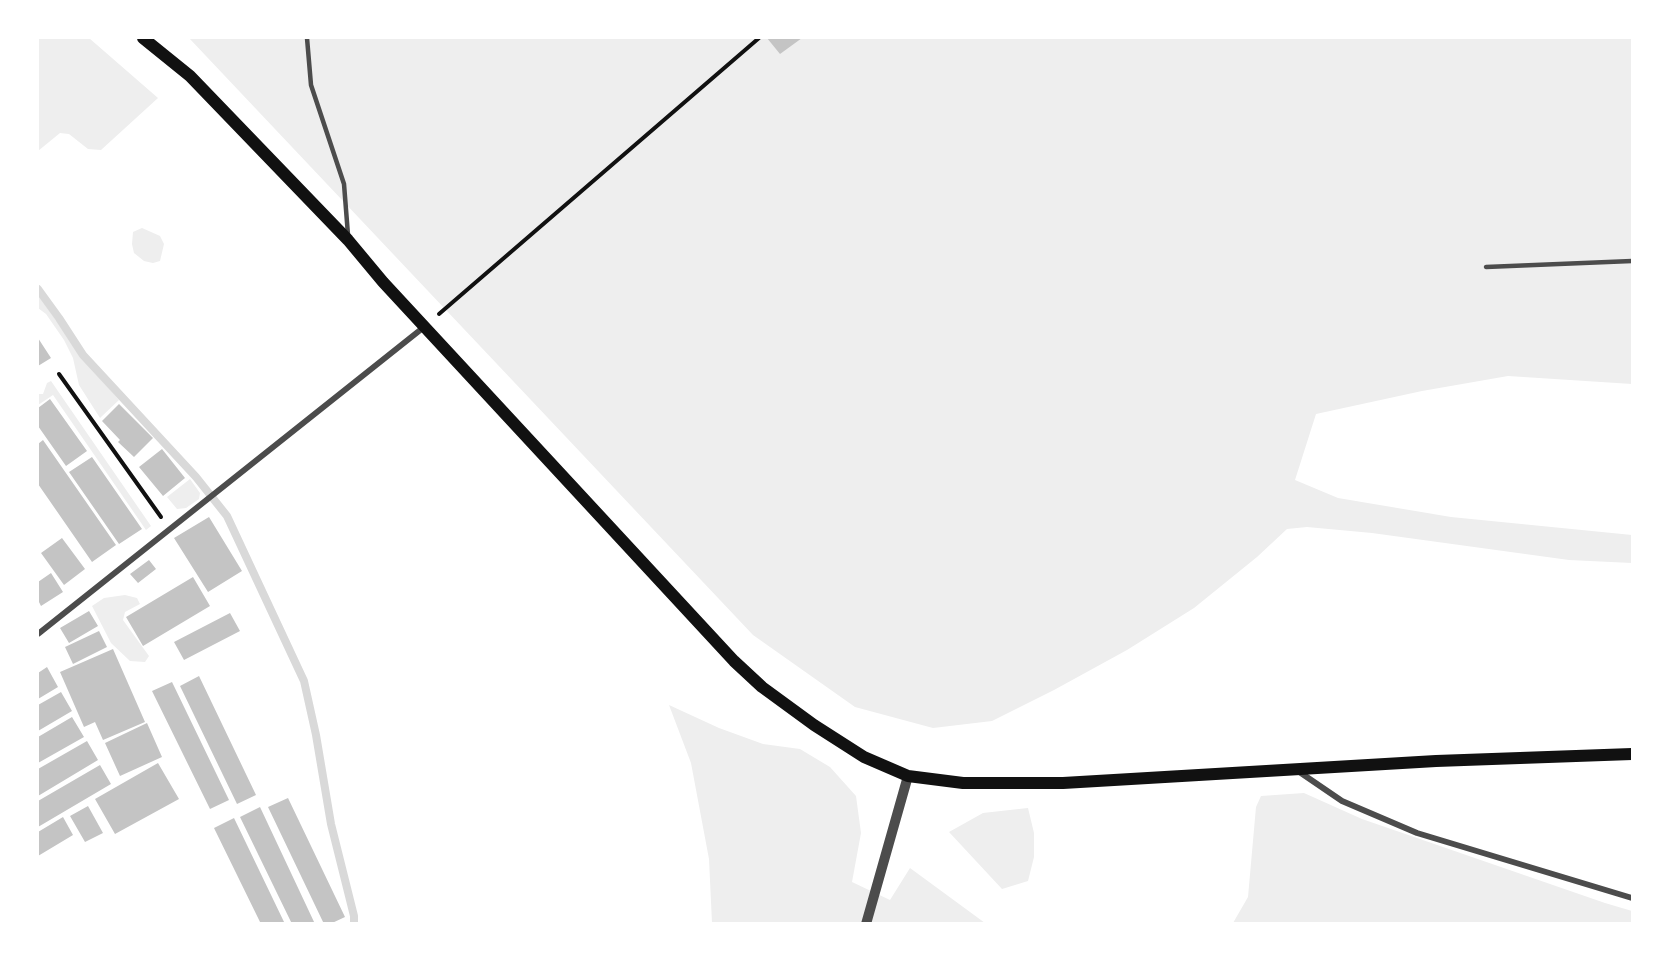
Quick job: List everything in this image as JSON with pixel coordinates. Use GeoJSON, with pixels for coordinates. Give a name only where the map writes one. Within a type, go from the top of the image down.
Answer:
{"type":"FeatureCollection","features":[{"type":"Feature","properties":{"kind":"main road"},"geometry":{"type":"LineString","coordinates":[[143,38],[190,76],[348,240],[383,282],[734,661],[762,687],[814,725],[864,757],[908,776],[963,783],[1063,783],[1436,761],[1632,754]]}},
{"type":"Feature","properties":{"kind":"street"},"geometry":{"type":"LineString","coordinates":[[38,633],[424,326]]}},
{"type":"Feature","properties":{"kind":"street"},"geometry":{"type":"LineString","coordinates":[[1295,769],[1342,801],[1417,832],[1632,898]]}},
{"type":"Feature","properties":{"kind":"street"},"geometry":{"type":"LineString","coordinates":[[866,924],[908,776]]}},
{"type":"Feature","properties":{"kind":"lane"},"geometry":{"type":"LineString","coordinates":[[307,38],[311,85],[344,184],[348,240]]}},
{"type":"Feature","properties":{"kind":"lane"},"geometry":{"type":"LineString","coordinates":[[1486,267],[1632,261]]}},
{"type":"Feature","properties":{"kind":"path"},"geometry":{"type":"LineString","coordinates":[[424,326],[759,38]]}},
{"type":"Feature","properties":{"kind":"path"},"geometry":{"type":"LineString","coordinates":[[59,374],[170,530]]}},
{"type":"Feature","properties":{"kind":"shaded area"},"geometry":{"type":"Polygon","coordinates":[[[38,38],[89,38],[158,98],[101,150],[88,149],[69,134],[60,133],[38,151],[38,38]]]}},
{"type":"Feature","properties":{"kind":"shaded area"},"geometry":{"type":"Polygon","coordinates":[[[189,38],[1632,38],[1632,384],[1508,376],[1422,391],[1316,414],[1295,480],[1338,498],[1451,517],[1632,535],[1632,563],[1569,560],[1372,533],[1307,527],[1287,529],[1257,557],[1194,608],[1127,650],[992,721],[933,728],[855,707],[753,635],[189,38]]]}},
{"type":"Feature","properties":{"kind":"shaded area"},"geometry":{"type":"Polygon","coordinates":[[[142,228],[160,236],[164,244],[160,261],[153,263],[144,261],[134,253],[133,232],[142,228]]]}},
{"type":"Feature","properties":{"kind":"shaded area"},"geometry":{"type":"Polygon","coordinates":[[[38,294],[81,356],[119,400],[100,418],[79,385],[73,358],[64,340],[46,314],[38,308],[38,294]]]}},
{"type":"Feature","properties":{"kind":"shaded area"},"geometry":{"type":"Polygon","coordinates":[[[51,381],[151,526],[146,530],[53,395],[38,405],[38,394],[43,394],[47,383],[51,381]]]}},
{"type":"Feature","properties":{"kind":"shaded area"},"geometry":{"type":"Polygon","coordinates":[[[190,479],[200,493],[199,499],[186,508],[177,509],[167,497],[190,479]]]}},
{"type":"Feature","properties":{"kind":"shaded area"},"geometry":{"type":"Polygon","coordinates":[[[125,595],[137,598],[140,604],[125,612],[123,620],[149,656],[145,662],[130,661],[111,643],[92,606],[104,598],[125,595]]]}},
{"type":"Feature","properties":{"kind":"shaded area"},"geometry":{"type":"Polygon","coordinates":[[[669,705],[719,728],[763,744],[800,749],[830,767],[856,796],[861,833],[852,882],[890,900],[910,868],[985,923],[712,923],[709,859],[691,763],[669,705]]]}},
{"type":"Feature","properties":{"kind":"shaded area"},"geometry":{"type":"Polygon","coordinates":[[[1304,793],[1362,819],[1632,911],[1632,923],[1233,923],[1248,897],[1256,807],[1261,796],[1304,793]]]}},
{"type":"Feature","properties":{"kind":"shaded area"},"geometry":{"type":"Polygon","coordinates":[[[1028,808],[1034,833],[1034,857],[1028,881],[1002,889],[949,832],[983,813],[1028,808]]]}},
{"type":"Feature","properties":{"kind":"building"},"geometry":{"type":"Polygon","coordinates":[[[767,38],[802,38],[780,54],[767,38]]]}},
{"type":"Feature","properties":{"kind":"building"},"geometry":{"type":"Polygon","coordinates":[[[38,338],[51,358],[38,366],[38,338]]]}},
{"type":"Feature","properties":{"kind":"building"},"geometry":{"type":"Polygon","coordinates":[[[50,399],[87,451],[66,466],[38,426],[38,408],[50,399]]]}},
{"type":"Feature","properties":{"kind":"building"},"geometry":{"type":"Polygon","coordinates":[[[119,404],[153,438],[134,457],[118,442],[120,440],[102,421],[119,404]]]}},
{"type":"Feature","properties":{"kind":"building"},"geometry":{"type":"Polygon","coordinates":[[[43,440],[116,545],[92,562],[38,484],[38,444],[43,440]]]}},
{"type":"Feature","properties":{"kind":"building"},"geometry":{"type":"Polygon","coordinates":[[[162,449],[185,478],[163,496],[139,467],[162,449]]]}},
{"type":"Feature","properties":{"kind":"building"},"geometry":{"type":"Polygon","coordinates":[[[92,457],[142,529],[119,544],[69,472],[92,457]]]}},
{"type":"Feature","properties":{"kind":"building"},"geometry":{"type":"Polygon","coordinates":[[[209,517],[242,571],[208,592],[174,538],[209,517]]]}},
{"type":"Feature","properties":{"kind":"building"},"geometry":{"type":"Polygon","coordinates":[[[62,538],[85,569],[64,585],[41,553],[62,538]]]}},
{"type":"Feature","properties":{"kind":"building"},"geometry":{"type":"Polygon","coordinates":[[[149,560],[156,569],[138,583],[130,574],[149,560]]]}},
{"type":"Feature","properties":{"kind":"building"},"geometry":{"type":"Polygon","coordinates":[[[51,573],[63,592],[41,606],[38,600],[38,582],[51,573]]]}},
{"type":"Feature","properties":{"kind":"building"},"geometry":{"type":"Polygon","coordinates":[[[193,577],[210,606],[143,646],[126,617],[193,577]]]}},
{"type":"Feature","properties":{"kind":"building"},"geometry":{"type":"Polygon","coordinates":[[[89,611],[98,626],[69,643],[60,628],[89,611]]]}},
{"type":"Feature","properties":{"kind":"building"},"geometry":{"type":"Polygon","coordinates":[[[230,613],[240,631],[184,660],[174,642],[230,613]]]}},
{"type":"Feature","properties":{"kind":"building"},"geometry":{"type":"Polygon","coordinates":[[[99,631],[107,647],[73,664],[65,647],[99,631]]]}},
{"type":"Feature","properties":{"kind":"building"},"geometry":{"type":"Polygon","coordinates":[[[113,649],[145,722],[103,740],[95,722],[84,727],[60,672],[113,649]]]}},
{"type":"Feature","properties":{"kind":"building"},"geometry":{"type":"Polygon","coordinates":[[[47,667],[58,687],[38,699],[38,673],[47,667]]]}},
{"type":"Feature","properties":{"kind":"building"},"geometry":{"type":"Polygon","coordinates":[[[199,676],[256,795],[237,804],[180,686],[199,676]]]}},
{"type":"Feature","properties":{"kind":"building"},"geometry":{"type":"Polygon","coordinates":[[[172,682],[229,800],[210,809],[152,691],[172,682]]]}},
{"type":"Feature","properties":{"kind":"building"},"geometry":{"type":"Polygon","coordinates":[[[61,692],[72,711],[38,731],[38,705],[61,692]]]}},
{"type":"Feature","properties":{"kind":"building"},"geometry":{"type":"Polygon","coordinates":[[[72,717],[84,737],[38,763],[38,737],[72,717]]]}},
{"type":"Feature","properties":{"kind":"building"},"geometry":{"type":"Polygon","coordinates":[[[147,723],[162,757],[120,776],[105,743],[147,723]]]}},
{"type":"Feature","properties":{"kind":"building"},"geometry":{"type":"Polygon","coordinates":[[[87,741],[98,760],[38,796],[38,769],[87,741]]]}},
{"type":"Feature","properties":{"kind":"building"},"geometry":{"type":"Polygon","coordinates":[[[158,763],[179,799],[115,834],[95,799],[158,763]]]}},
{"type":"Feature","properties":{"kind":"building"},"geometry":{"type":"Polygon","coordinates":[[[100,765],[111,784],[38,827],[38,801],[100,765]]]}},
{"type":"Feature","properties":{"kind":"building"},"geometry":{"type":"Polygon","coordinates":[[[288,798],[345,917],[330,924],[324,924],[268,807],[288,798]]]}},
{"type":"Feature","properties":{"kind":"building"},"geometry":{"type":"Polygon","coordinates":[[[88,806],[103,833],[85,842],[70,816],[88,806]]]}},
{"type":"Feature","properties":{"kind":"building"},"geometry":{"type":"Polygon","coordinates":[[[260,807],[315,924],[292,924],[240,817],[260,807]]]}},
{"type":"Feature","properties":{"kind":"building"},"geometry":{"type":"Polygon","coordinates":[[[63,817],[73,835],[38,856],[38,832],[63,817]]]}},
{"type":"Feature","properties":{"kind":"building"},"geometry":{"type":"Polygon","coordinates":[[[234,818],[285,924],[261,924],[214,828],[234,818]]]}},
{"type":"Feature","properties":{"kind":"waterway"},"geometry":{"type":"LineString","coordinates":[[38,289],[83,355],[196,477],[227,516],[304,681],[331,824],[354,924]]}}]}
